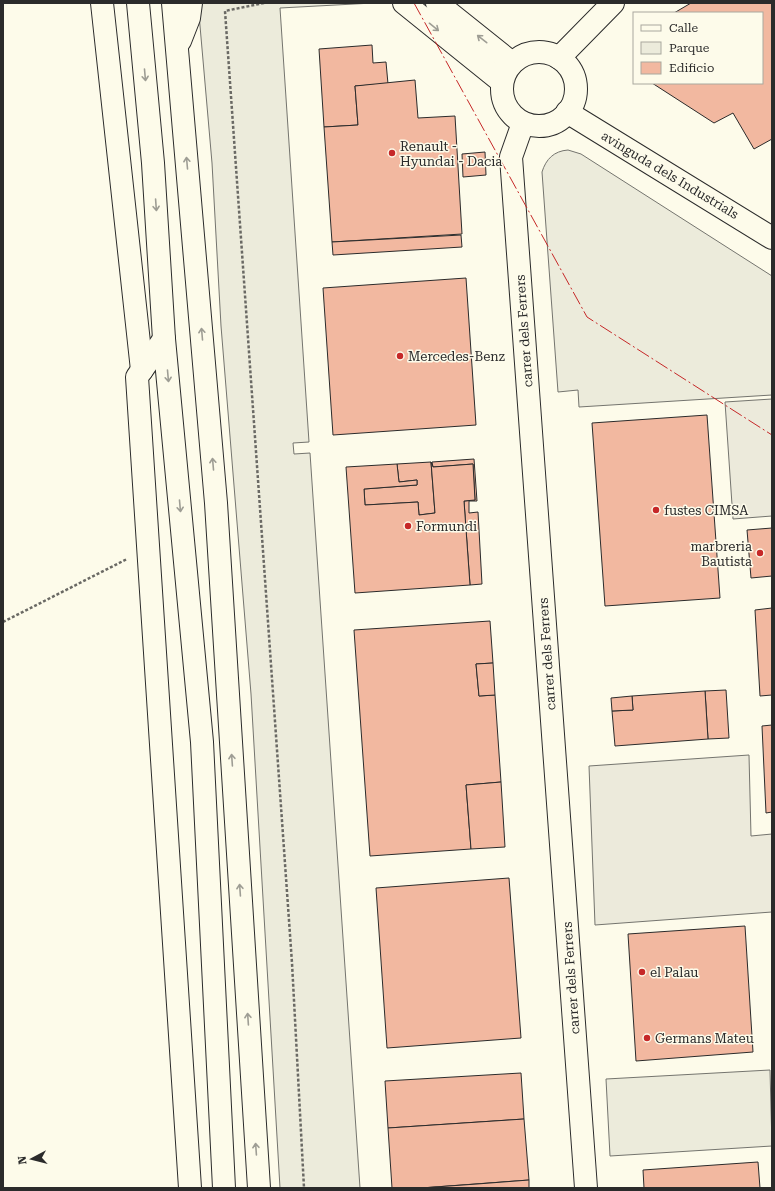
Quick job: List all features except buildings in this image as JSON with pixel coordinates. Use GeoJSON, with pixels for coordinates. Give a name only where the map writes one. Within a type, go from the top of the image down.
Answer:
{"type":"FeatureCollection","features":[{"type":"Feature","properties":{"kind":"main road"},"geometry":{"type":"LineString","coordinates":[[102,3],[142,370]]}},
{"type":"Feature","properties":{"kind":"main road"},"geometry":{"type":"LineString","coordinates":[[130,3],[141,36]]}},
{"type":"Feature","properties":{"kind":"main road"},"geometry":{"type":"LineString","coordinates":[[138,3],[153,163],[164,339],[202,742],[224,1188]]}},
{"type":"Feature","properties":{"kind":"main road"},"geometry":{"type":"LineString","coordinates":[[173,3],[216,503],[258,1188]]}},
{"type":"Feature","properties":{"kind":"main road"},"geometry":{"type":"LineString","coordinates":[[177,50],[188,18],[191,3]]}},
{"type":"Feature","properties":{"kind":"main road"},"geometry":{"type":"LineString","coordinates":[[404,3],[502,82]]}},
{"type":"Feature","properties":{"kind":"main road"},"geometry":{"type":"LineString","coordinates":[[437,3],[512,63]]}},
{"type":"Feature","properties":{"kind":"main road"},"geometry":{"type":"LineString","coordinates":[[559,58],[613,3]]}},
{"type":"Feature","properties":{"kind":"main road"},"geometry":{"type":"LineString","coordinates":[[535,52],[548,53],[559,58],[568,67],[574,78],[576,90],[573,102],[567,112],[558,120],[547,125],[535,126],[523,123],[513,116],[506,106],[502,94],[502,82],[506,71],[512,63],[522,55],[535,52]]}},
{"type":"Feature","properties":{"kind":"main road","name":"avinguda dels Industrials"},"geometry":{"type":"LineString","coordinates":[[567,112],[772,238]]}},
{"type":"Feature","properties":{"kind":"main road","name":"carrer dels Ferrers"},"geometry":{"type":"LineString","coordinates":[[523,123],[511,157],[586,1188]]}},
{"type":"Feature","properties":{"kind":"main road"},"geometry":{"type":"LineString","coordinates":[[164,339],[137,377],[190,1188]]}},
{"type":"Feature","properties":{"kind":"path"},"geometry":{"type":"LineString","coordinates":[[264,3],[225,11],[291,955],[304,1188]]}},
{"type":"Feature","properties":{"kind":"path"},"geometry":{"type":"LineString","coordinates":[[3,622],[148,548]]}},
{"type":"Feature","properties":{"kind":"green space"},"geometry":{"type":"Polygon","coordinates":[[[198,3],[373,3],[280,8],[309,442],[293,443],[294,454],[310,453],[360,1188],[280,1188],[251,694],[221,326],[212,163],[198,3]]]}},
{"type":"Feature","properties":{"kind":"green space"},"geometry":{"type":"Polygon","coordinates":[[[568,150],[581,154],[772,276],[772,395],[579,407],[578,390],[558,392],[542,172],[551,156],[568,150]]]}},
{"type":"Feature","properties":{"kind":"green space"},"geometry":{"type":"Polygon","coordinates":[[[770,1070],[772,1146],[610,1156],[606,1079],[770,1070]]]}},
{"type":"Feature","properties":{"kind":"shaded area"},"geometry":{"type":"Polygon","coordinates":[[[772,399],[772,516],[733,519],[725,402],[772,399]]]}},
{"type":"Feature","properties":{"kind":"shaded area"},"geometry":{"type":"Polygon","coordinates":[[[749,755],[751,836],[772,834],[772,912],[595,925],[589,766],[749,755]]]}},
{"type":"Feature","properties":{"kind":"power"},"geometry":{"type":"LineString","coordinates":[[414,3],[587,317],[772,435]]}},
{"type":"Feature","properties":{"kind":"place","name":"Renault - Hyundai - Dacia"},"geometry":{"type":"Point","coordinates":[392,153]}},
{"type":"Feature","properties":{"kind":"place","name":"Mercedes-Benz"},"geometry":{"type":"Point","coordinates":[400,356]}},
{"type":"Feature","properties":{"kind":"place","name":"fustes CIMSA"},"geometry":{"type":"Point","coordinates":[656,510]}},
{"type":"Feature","properties":{"kind":"place","name":"Formundi"},"geometry":{"type":"Point","coordinates":[408,526]}},
{"type":"Feature","properties":{"kind":"place","name":"marbreria Bautista"},"geometry":{"type":"Point","coordinates":[760,553]}},
{"type":"Feature","properties":{"kind":"place","name":"el Palau"},"geometry":{"type":"Point","coordinates":[642,972]}},
{"type":"Feature","properties":{"kind":"place","name":"Germans Mateu"},"geometry":{"type":"Point","coordinates":[647,1038]}}]}
